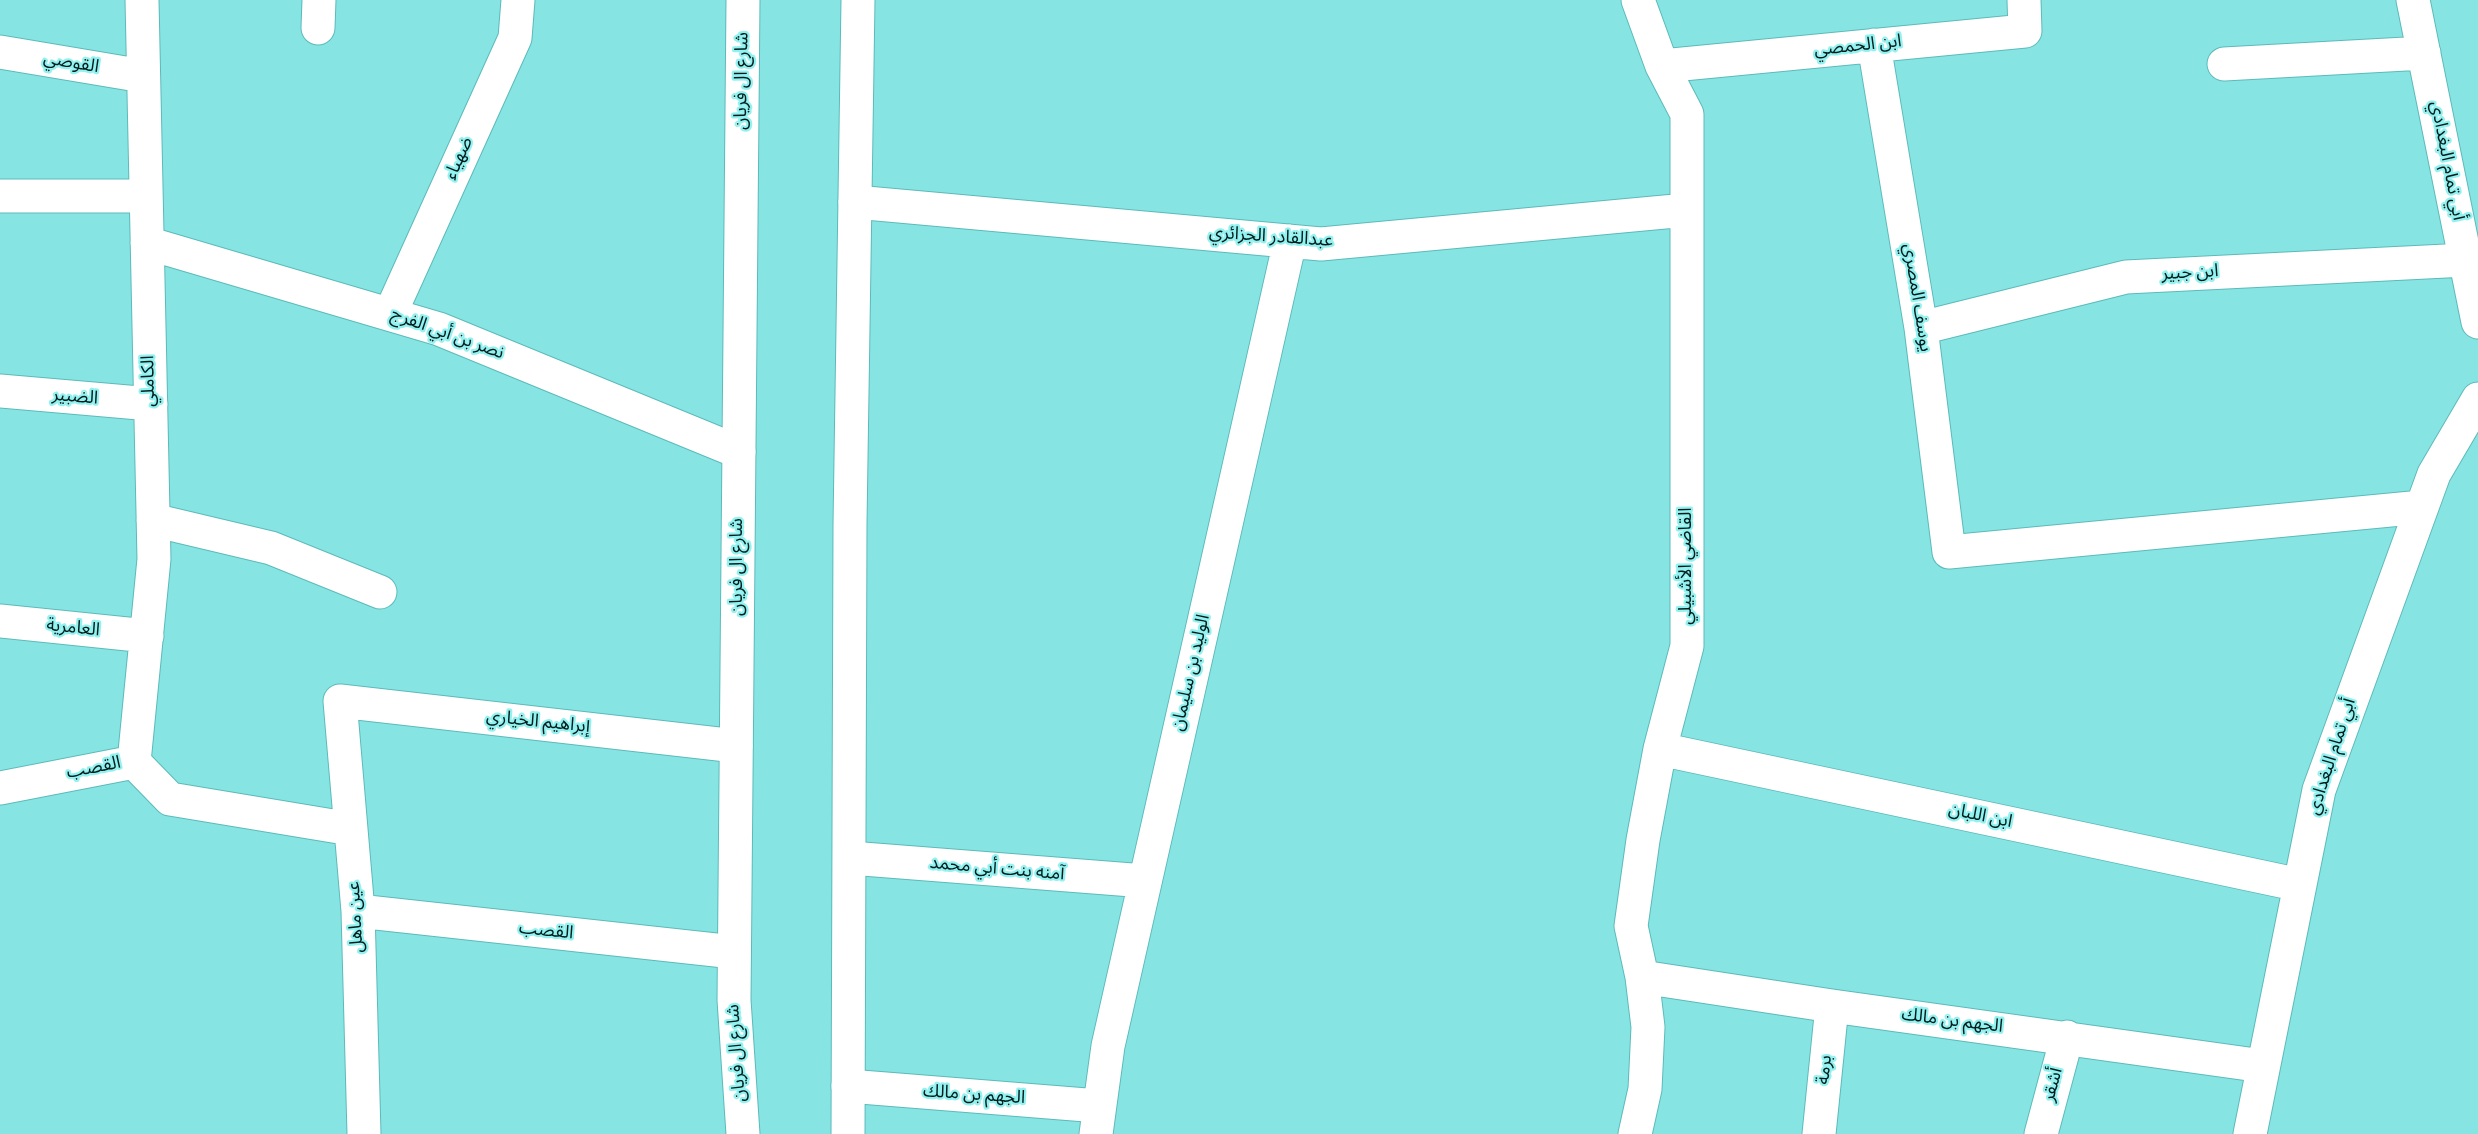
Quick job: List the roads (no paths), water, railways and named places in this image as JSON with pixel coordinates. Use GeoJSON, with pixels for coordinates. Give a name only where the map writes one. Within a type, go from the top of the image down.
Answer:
{"type":"FeatureCollection","features":[{"type":"Feature","properties":{"kind":"street","name":"الكاملي"},"geometry":{"type":"LineString","coordinates":[[134,762],[154,559],[142,0]]}},
{"type":"Feature","properties":{"kind":"street","name":"ضهياء"},"geometry":{"type":"LineString","coordinates":[[390,314],[515,38],[518,0]]}},
{"type":"Feature","properties":{"kind":"street","name":"شارع ال فريان"},"geometry":{"type":"LineString","coordinates":[[743,0],[734,952],[734,1000],[743,1134]]}},
{"type":"Feature","properties":{"kind":"street"},"geometry":{"type":"LineString","coordinates":[[848,1134],[850,524],[858,0]]}},
{"type":"Feature","properties":{"kind":"street","name":"القاضي الأشبيلي"},"geometry":{"type":"LineString","coordinates":[[1635,1134],[1645,1089],[1648,1037],[1642,977],[1631,926],[1643,840],[1660,749],[1687,646],[1687,114],[1662,66],[1638,0]]}},
{"type":"Feature","properties":{"kind":"street","name":"ابن الحمصي"},"geometry":{"type":"LineString","coordinates":[[1662,66],[2025,31],[2024,0]]}},
{"type":"Feature","properties":{"kind":"street","name":"أبي تمام البغدادي"},"geometry":{"type":"LineString","coordinates":[[2413,0],[2478,322]]}},
{"type":"Feature","properties":{"kind":"street","name":"يوسف المصري"},"geometry":{"type":"LineString","coordinates":[[1874,45],[1921,328],[1950,552],[2422,507]]}},
{"type":"Feature","properties":{"kind":"street","name":"القوصي"},"geometry":{"type":"LineString","coordinates":[[0,52],[143,76]]}},
{"type":"Feature","properties":{"kind":"street"},"geometry":{"type":"LineString","coordinates":[[2223,64],[2424,53]]}},
{"type":"Feature","properties":{"kind":"street"},"geometry":{"type":"LineString","coordinates":[[0,196],[146,196]]}},
{"type":"Feature","properties":{"kind":"street","name":"عبدالقادر الجزائري"},"geometry":{"type":"LineString","coordinates":[[855,202],[1321,244],[1686,210]]}},
{"type":"Feature","properties":{"kind":"street","name":"الوليد بن سليمان"},"geometry":{"type":"LineString","coordinates":[[1098,1120],[1108,1046],[1290,241]]}},
{"type":"Feature","properties":{"kind":"street","name":"نصر بن أبي الفرج"},"geometry":{"type":"LineString","coordinates":[[147,243],[439,329],[739,452]]}},
{"type":"Feature","properties":{"kind":"street","name":"ابن جبير"},"geometry":{"type":"LineString","coordinates":[[1921,328],[2126,277],[2466,260]]}},
{"type":"Feature","properties":{"kind":"street","name":"الضبير"},"geometry":{"type":"LineString","coordinates":[[0,391],[151,404]]}},
{"type":"Feature","properties":{"kind":"street","name":"أبي تمام البغدادي"},"geometry":{"type":"LineString","coordinates":[[2250,1134],[2319,790],[2434,474],[2478,399]]}},
{"type":"Feature","properties":{"kind":"street"},"geometry":{"type":"LineString","coordinates":[[153,520],[271,548],[380,592]]}},
{"type":"Feature","properties":{"kind":"street","name":"العامرية"},"geometry":{"type":"LineString","coordinates":[[0,621],[147,636]]}},
{"type":"Feature","properties":{"kind":"street","name":"إبراهيم الخياري"},"geometry":{"type":"LineString","coordinates":[[340,701],[736,746]]}},
{"type":"Feature","properties":{"kind":"street","name":"عين ماهل"},"geometry":{"type":"LineString","coordinates":[[340,701],[358,911],[364,1134]]}},
{"type":"Feature","properties":{"kind":"street","name":"ابن اللبان"},"geometry":{"type":"LineString","coordinates":[[1660,749],[2300,885]]}},
{"type":"Feature","properties":{"kind":"street","name":"القصب"},"geometry":{"type":"LineString","coordinates":[[0,788],[134,762],[170,799],[351,829]]}},
{"type":"Feature","properties":{"kind":"street","name":"آمنه بنت أبي محمد"},"geometry":{"type":"LineString","coordinates":[[850,858],[1145,881]]}},
{"type":"Feature","properties":{"kind":"street","name":"القصب"},"geometry":{"type":"LineString","coordinates":[[358,911],[734,952]]}},
{"type":"Feature","properties":{"kind":"street","name":"الجهم بن مالك"},"geometry":{"type":"LineString","coordinates":[[1642,977],[2263,1066]]}},
{"type":"Feature","properties":{"kind":"street","name":"برمة"},"geometry":{"type":"LineString","coordinates":[[1820,1134],[1832,1006]]}},
{"type":"Feature","properties":{"kind":"street","name":"أشقر"},"geometry":{"type":"LineString","coordinates":[[2041,1134],[2067,1037]]}},
{"type":"Feature","properties":{"kind":"street","name":"الجهم بن مالك"},"geometry":{"type":"LineString","coordinates":[[848,1086],[1098,1120]]}}]}
